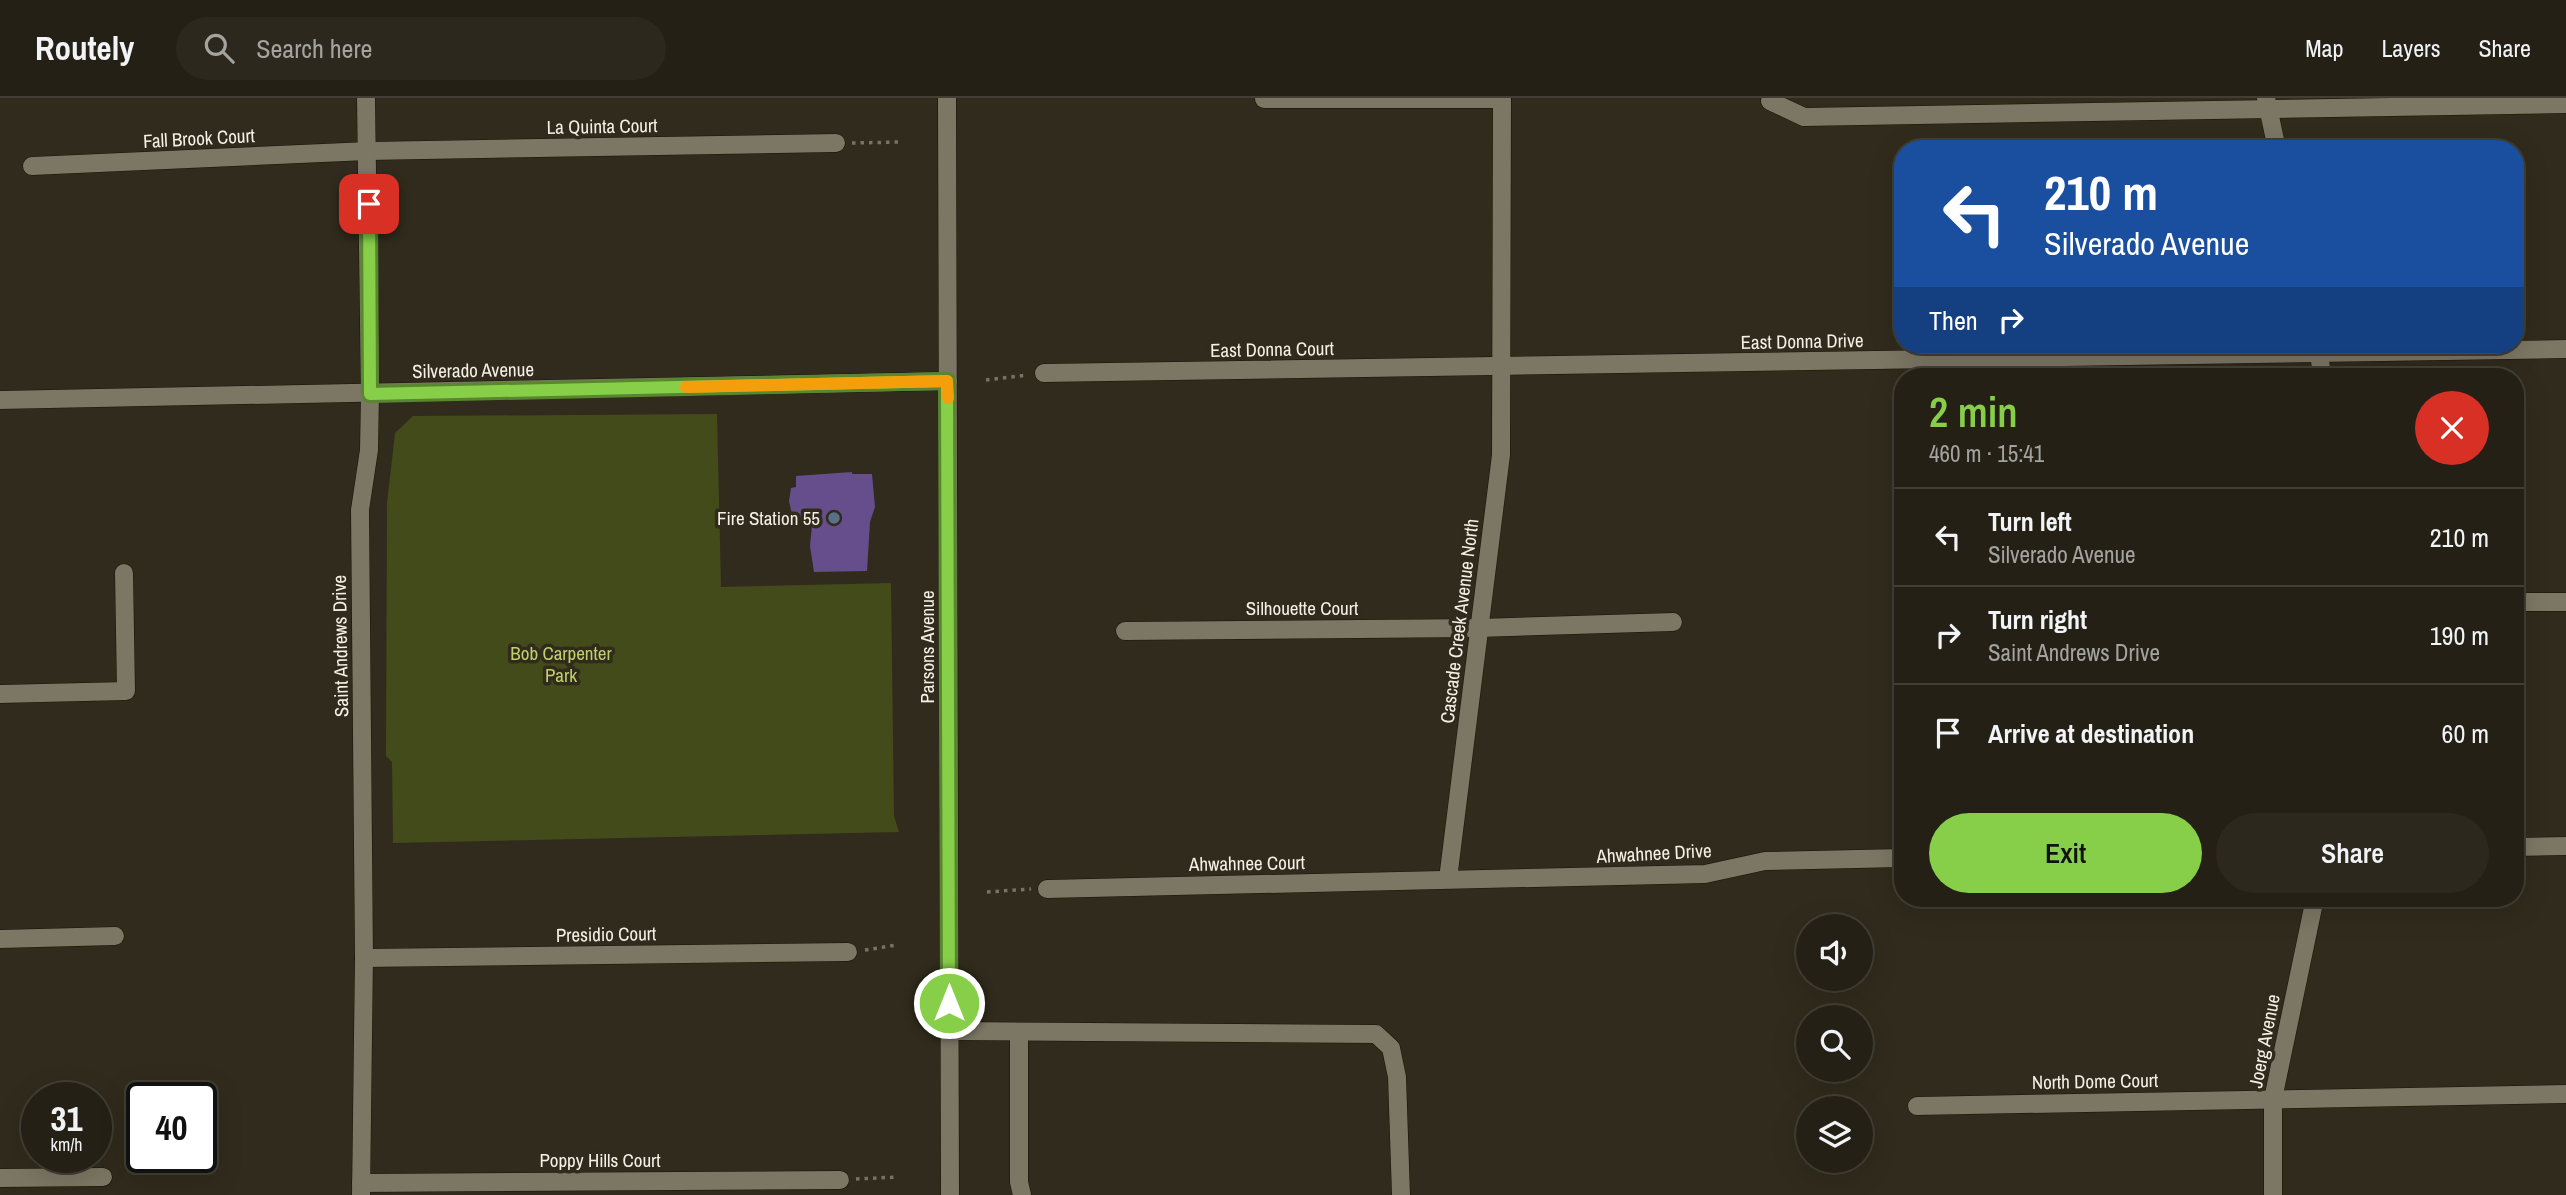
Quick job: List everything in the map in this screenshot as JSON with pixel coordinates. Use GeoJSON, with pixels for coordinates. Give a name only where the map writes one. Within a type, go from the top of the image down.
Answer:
{"type":"FeatureCollection","features":[{"type":"Feature","properties":{"kind":"street","name":"Saint Andrews Drive"},"geometry":{"type":"LineString","coordinates":[[361,1189],[364,958],[360,510],[369,450],[370,394],[366,98]]}},
{"type":"Feature","properties":{"kind":"street","name":"Parsons Avenue"},"geometry":{"type":"LineString","coordinates":[[947,98],[950,1195]]}},
{"type":"Feature","properties":{"kind":"street"},"geometry":{"type":"LineString","coordinates":[[1264,99],[1502,99]]}},
{"type":"Feature","properties":{"kind":"street","name":"Cascade Creek Avenue North"},"geometry":{"type":"LineString","coordinates":[[1448,879],[1499,479],[1502,99]]}},
{"type":"Feature","properties":{"kind":"street"},"geometry":{"type":"LineString","coordinates":[[1770,101],[1804,117],[2267,103],[2566,104]]}},
{"type":"Feature","properties":{"kind":"street"},"geometry":{"type":"LineString","coordinates":[[2267,103],[2275,140]]}},
{"type":"Feature","properties":{"kind":"street","name":"La Quinta Court"},"geometry":{"type":"LineString","coordinates":[[368,151],[836,143]]}},
{"type":"Feature","properties":{"kind":"street","name":"Fall Brook Court"},"geometry":{"type":"LineString","coordinates":[[32,166],[368,151]]}},
{"type":"Feature","properties":{"kind":"street","name":"East Donna Drive"},"geometry":{"type":"LineString","coordinates":[[2524,349],[2566,349]]}},
{"type":"Feature","properties":{"kind":"street","name":"East Donna Drive"},"geometry":{"type":"LineString","coordinates":[[1500,366],[2078,354]]}},
{"type":"Feature","properties":{"kind":"street","name":"East Donna Court"},"geometry":{"type":"LineString","coordinates":[[1044,373],[1500,366]]}},
{"type":"Feature","properties":{"kind":"street","name":"Silverado Avenue"},"geometry":{"type":"LineString","coordinates":[[0,400],[947,381]]}},
{"type":"Feature","properties":{"kind":"street"},"geometry":{"type":"LineString","coordinates":[[0,694],[126,691],[124,573]]}},
{"type":"Feature","properties":{"kind":"street"},"geometry":{"type":"LineString","coordinates":[[2524,603],[2566,602]]}},
{"type":"Feature","properties":{"kind":"street","name":"Silhouette Court"},"geometry":{"type":"LineString","coordinates":[[1125,631],[1479,628],[1673,622]]}},
{"type":"Feature","properties":{"kind":"street"},"geometry":{"type":"LineString","coordinates":[[2524,847],[2566,846]]}},
{"type":"Feature","properties":{"kind":"street","name":"Ahwahnee Drive"},"geometry":{"type":"LineString","coordinates":[[1448,879],[1704,874],[1765,861],[1894,858]]}},
{"type":"Feature","properties":{"kind":"street","name":"Ahwahnee Court"},"geometry":{"type":"LineString","coordinates":[[1047,889],[1448,879]]}},
{"type":"Feature","properties":{"kind":"street","name":"Joerg Avenue"},"geometry":{"type":"LineString","coordinates":[[2273,1195],[2273,1099],[2313,907]]}},
{"type":"Feature","properties":{"kind":"street"},"geometry":{"type":"LineString","coordinates":[[0,939],[115,936]]}},
{"type":"Feature","properties":{"kind":"street","name":"Presidio Court"},"geometry":{"type":"LineString","coordinates":[[364,958],[848,952]]}},
{"type":"Feature","properties":{"kind":"street"},"geometry":{"type":"LineString","coordinates":[[949,1031],[1376,1034],[1391,1048],[1397,1077],[1401,1195]]}},
{"type":"Feature","properties":{"kind":"street"},"geometry":{"type":"LineString","coordinates":[[1018,1032],[1019,1182],[1023,1195]]}},
{"type":"Feature","properties":{"kind":"street","name":"North Dome Court"},"geometry":{"type":"LineString","coordinates":[[1917,1106],[2566,1094]]}},
{"type":"Feature","properties":{"kind":"street"},"geometry":{"type":"LineString","coordinates":[[0,1178],[103,1177]]}},
{"type":"Feature","properties":{"kind":"street","name":"Poppy Hills Court"},"geometry":{"type":"LineString","coordinates":[[361,1189],[840,1180]]}},
{"type":"Feature","properties":{"kind":"path"},"geometry":{"type":"LineString","coordinates":[[836,143],[899,142]]}},
{"type":"Feature","properties":{"kind":"path"},"geometry":{"type":"LineString","coordinates":[[986,380],[1044,373]]}},
{"type":"Feature","properties":{"kind":"path"},"geometry":{"type":"LineString","coordinates":[[987,892],[1047,889]]}},
{"type":"Feature","properties":{"kind":"path"},"geometry":{"type":"LineString","coordinates":[[848,952],[897,945]]}},
{"type":"Feature","properties":{"kind":"path"},"geometry":{"type":"LineString","coordinates":[[840,1180],[898,1177]]}},
{"type":"Feature","properties":{"kind":"green space","name":"Bob Carpenter Park"},"geometry":{"type":"Polygon","coordinates":[[[717,414],[721,587],[891,583],[894,816],[899,832],[393,843],[392,762],[386,756],[387,503],[395,433],[413,416],[717,414]]]}},
{"type":"Feature","properties":{"kind":"building","name":"Fire Station 55"},"geometry":{"type":"Polygon","coordinates":[[[852,472],[872,474],[875,507],[870,522],[867,571],[814,572],[810,546],[812,525],[797,524],[796,514],[792,514],[789,501],[791,488],[796,487],[796,476],[852,472]]]}},
{"type":"Feature","properties":{"kind":"slow traffic"},"geometry":{"type":"LineString","coordinates":[[686,387],[947,381],[948,398]]}},
{"type":"Feature","properties":{"kind":"place","name":"Fire Station 55"},"geometry":{"type":"Point","coordinates":[834,518]}},
{"type":"Feature","properties":{"kind":"route"},"geometry":{"type":"LineString","coordinates":[[369,204],[370,394],[947,381],[949,1003]]}}]}
